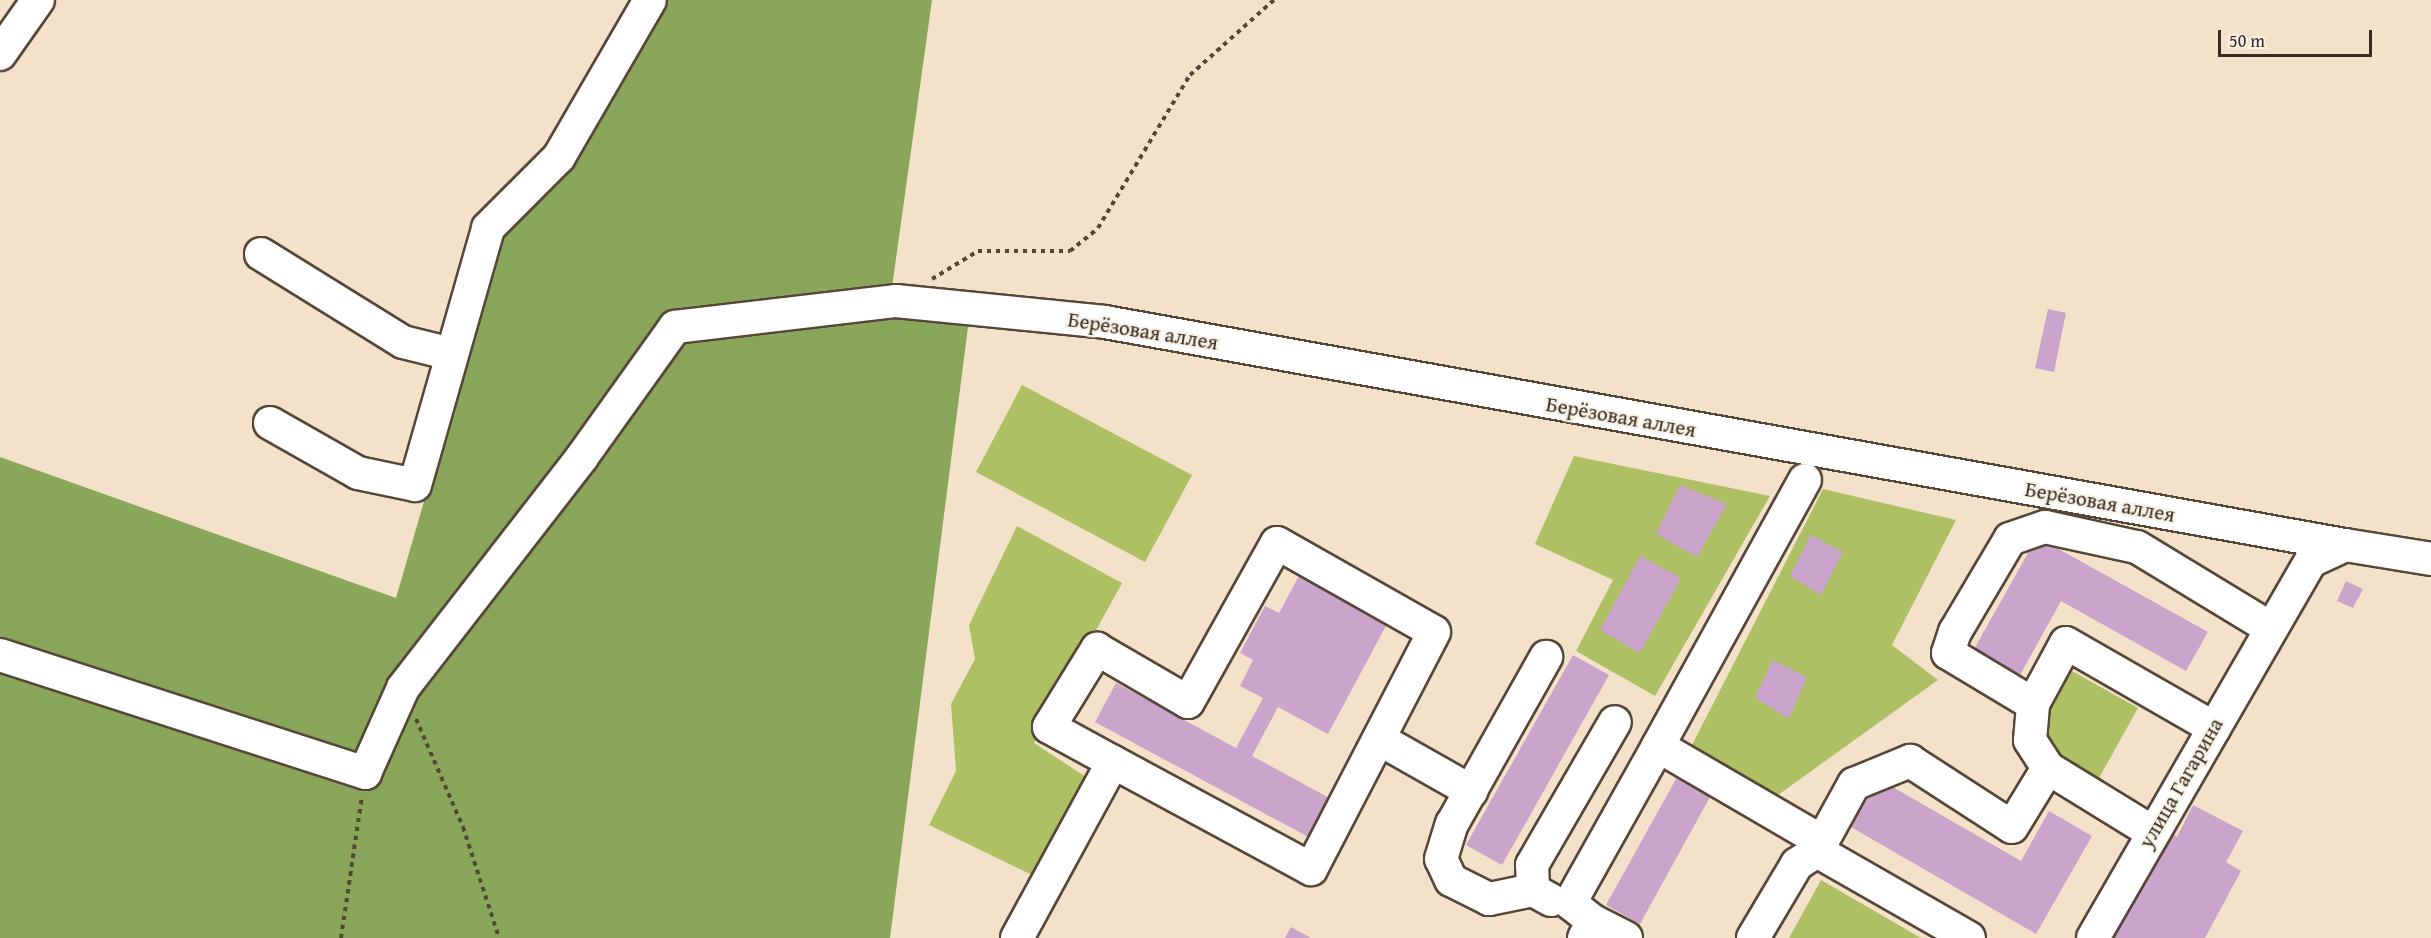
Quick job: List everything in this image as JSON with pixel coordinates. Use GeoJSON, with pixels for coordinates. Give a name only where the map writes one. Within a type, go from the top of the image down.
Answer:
{"type":"FeatureCollection","features":[{"type":"Feature","properties":{"kind":"street"},"geometry":{"type":"LineString","coordinates":[[0,54],[38,0]]}},
{"type":"Feature","properties":{"kind":"street"},"geometry":{"type":"LineString","coordinates":[[270,423],[358,473],[414,485],[488,228],[559,157],[650,0]]}},
{"type":"Feature","properties":{"kind":"street"},"geometry":{"type":"LineString","coordinates":[[261,254],[403,342],[452,354]]}},
{"type":"Feature","properties":{"kind":"street","name":"Берёзовая аллея"},"geometry":{"type":"LineString","coordinates":[[365,773],[403,688],[582,457],[675,327],[896,301],[1105,322],[2431,559]]}},
{"type":"Feature","properties":{"kind":"street"},"geometry":{"type":"LineString","coordinates":[[1582,921],[1658,746],[1805,480]]}},
{"type":"Feature","properties":{"kind":"street"},"geometry":{"type":"LineString","coordinates":[[2033,704],[1948,653],[1955,632],[2010,539],[2045,527],[2137,547],[2270,628]]}},
{"type":"Feature","properties":{"kind":"street"},"geometry":{"type":"LineString","coordinates":[[1277,543],[1434,632],[1311,869],[1113,762],[1049,728],[1096,649],[1188,702],[1277,543]]}},
{"type":"Feature","properties":{"kind":"street","name":"улица Гагарина"},"geometry":{"type":"LineString","coordinates":[[2093,938],[2152,832],[2311,561],[2358,546]]}},
{"type":"Feature","properties":{"kind":"street"},"geometry":{"type":"LineString","coordinates":[[2152,832],[2048,768],[2030,740],[2033,704],[2066,643],[2214,728]]}},
{"type":"Feature","properties":{"kind":"street"},"geometry":{"type":"LineString","coordinates":[[0,655],[365,773]]}},
{"type":"Feature","properties":{"kind":"street"},"geometry":{"type":"LineString","coordinates":[[1546,657],[1471,791],[1441,859],[1451,880],[1489,899],[1533,890],[1582,921],[1626,938]]}},
{"type":"Feature","properties":{"kind":"street"},"geometry":{"type":"LineString","coordinates":[[1533,890],[1532,865],[1615,722]]}},
{"type":"Feature","properties":{"kind":"street"},"geometry":{"type":"LineString","coordinates":[[1379,739],[1471,791]]}},
{"type":"Feature","properties":{"kind":"street"},"geometry":{"type":"LineString","coordinates":[[1658,746],[1969,938]]}},
{"type":"Feature","properties":{"kind":"street"},"geometry":{"type":"LineString","coordinates":[[1753,938],[1797,864],[1820,847],[1854,783],[1910,761],[2012,827],[2048,768]]}},
{"type":"Feature","properties":{"kind":"street"},"geometry":{"type":"LineString","coordinates":[[1017,938],[1113,762]]}},
{"type":"Feature","properties":{"kind":"path"},"geometry":{"type":"LineString","coordinates":[[896,301],[978,251],[1070,251],[1098,228],[1190,75],[1274,0]]}},
{"type":"Feature","properties":{"kind":"path"},"geometry":{"type":"LineString","coordinates":[[403,688],[463,827],[499,938]]}},
{"type":"Feature","properties":{"kind":"path"},"geometry":{"type":"LineString","coordinates":[[341,938],[365,773]]}},
{"type":"Feature","properties":{"kind":"green space"},"geometry":{"type":"Polygon","coordinates":[[[656,0],[932,0],[889,309],[969,319],[890,938],[0,938],[0,457],[396,598],[503,229],[656,0]]]}},
{"type":"Feature","properties":{"kind":"green space"},"geometry":{"type":"Polygon","coordinates":[[[1022,385],[1192,475],[1145,562],[976,472],[1022,385]]]}},
{"type":"Feature","properties":{"kind":"green space"},"geometry":{"type":"Polygon","coordinates":[[[1574,456],[1770,496],[1655,696],[1576,651],[1613,580],[1535,544],[1574,456]]]}},
{"type":"Feature","properties":{"kind":"green space"},"geometry":{"type":"Polygon","coordinates":[[[1823,489],[1956,520],[1892,645],[1938,680],[1771,800],[1691,747],[1823,489]]]}},
{"type":"Feature","properties":{"kind":"green space"},"geometry":{"type":"Polygon","coordinates":[[[1017,526],[1122,583],[1034,743],[1089,779],[1036,877],[929,825],[956,771],[951,704],[975,659],[969,625],[1017,526]]]}},
{"type":"Feature","properties":{"kind":"green space"},"geometry":{"type":"Polygon","coordinates":[[[2072,671],[2138,708],[2099,778],[2047,751],[2041,727],[2072,671]]]}},
{"type":"Feature","properties":{"kind":"green space"},"geometry":{"type":"Polygon","coordinates":[[[1821,880],[1921,938],[1789,938],[1821,880]]]}},
{"type":"Feature","properties":{"kind":"building"},"geometry":{"type":"Polygon","coordinates":[[[2048,309],[2066,313],[2054,372],[2035,368],[2048,309]]]}},
{"type":"Feature","properties":{"kind":"building"},"geometry":{"type":"Polygon","coordinates":[[[1680,485],[1727,504],[1697,557],[1656,534],[1680,485]]]}},
{"type":"Feature","properties":{"kind":"building"},"geometry":{"type":"Polygon","coordinates":[[[1811,535],[1843,552],[1821,595],[1790,576],[1811,535]]]}},
{"type":"Feature","properties":{"kind":"building"},"geometry":{"type":"Polygon","coordinates":[[[2037,537],[2208,632],[2186,671],[2061,601],[2019,677],[1973,651],[2037,537]]]}},
{"type":"Feature","properties":{"kind":"building"},"geometry":{"type":"Polygon","coordinates":[[[1640,556],[1681,578],[1640,653],[1600,630],[1640,556]]]}},
{"type":"Feature","properties":{"kind":"building"},"geometry":{"type":"Polygon","coordinates":[[[1300,574],[1388,622],[1328,734],[1278,707],[1252,756],[1333,800],[1312,839],[1095,722],[1116,683],[1236,748],[1263,698],[1240,686],[1253,660],[1240,653],[1265,606],[1279,613],[1300,574]]]}},
{"type":"Feature","properties":{"kind":"building"},"geometry":{"type":"Polygon","coordinates":[[[2346,581],[2363,589],[2353,608],[2337,601],[2346,581]]]}},
{"type":"Feature","properties":{"kind":"building"},"geometry":{"type":"Polygon","coordinates":[[[1573,655],[1609,675],[1502,865],[1466,845],[1573,655]]]}},
{"type":"Feature","properties":{"kind":"building"},"geometry":{"type":"Polygon","coordinates":[[[1773,660],[1807,677],[1789,719],[1755,698],[1773,660]]]}},
{"type":"Feature","properties":{"kind":"building"},"geometry":{"type":"Polygon","coordinates":[[[1681,770],[1715,788],[1640,924],[1606,905],[1681,770]]]}},
{"type":"Feature","properties":{"kind":"building"},"geometry":{"type":"Polygon","coordinates":[[[1879,779],[2021,861],[2049,811],[2092,836],[2036,934],[1851,827],[1879,779]]]}},
{"type":"Feature","properties":{"kind":"building"},"geometry":{"type":"Polygon","coordinates":[[[2193,805],[2243,831],[2226,862],[2241,871],[2205,938],[2113,938],[2171,833],[2177,837],[2193,805]]]}},
{"type":"Feature","properties":{"kind":"building"},"geometry":{"type":"Polygon","coordinates":[[[1291,927],[1311,938],[1285,938],[1291,927]]]}}]}
